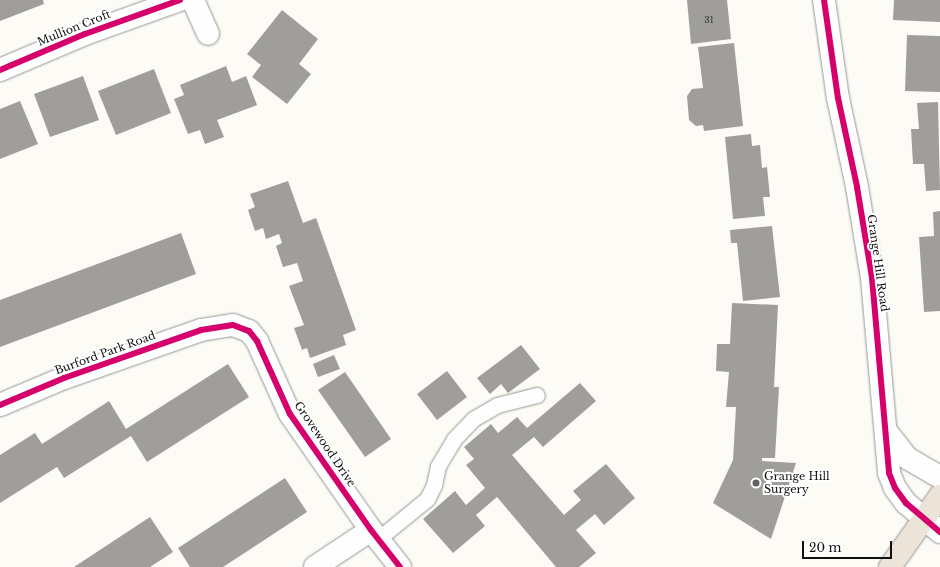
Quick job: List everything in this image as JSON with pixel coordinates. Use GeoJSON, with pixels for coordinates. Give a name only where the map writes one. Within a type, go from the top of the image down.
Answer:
{"type":"FeatureCollection","features":[{"type":"Feature","properties":{"kind":"highway"},"geometry":{"type":"LineString","coordinates":[[890,567],[922,519],[940,496]]}},
{"type":"Feature","properties":{"kind":"street","name":"Mullion Croft"},"geometry":{"type":"LineString","coordinates":[[0,70],[85,34],[180,0]]}},
{"type":"Feature","properties":{"kind":"street"},"geometry":{"type":"LineString","coordinates":[[193,0],[208,34]]}},
{"type":"Feature","properties":{"kind":"street","name":"Grange Hill Road"},"geometry":{"type":"LineString","coordinates":[[824,0],[838,98],[857,187],[872,278],[889,474],[894,488],[922,519],[940,532]]}},
{"type":"Feature","properties":{"kind":"street","name":"Grovewood Drive"},"geometry":{"type":"LineString","coordinates":[[219,326],[233,325],[249,331],[257,341],[290,414],[375,535],[400,567]]}},
{"type":"Feature","properties":{"kind":"street","name":"Burford Park Road"},"geometry":{"type":"LineString","coordinates":[[0,405],[64,378],[219,326]]}},
{"type":"Feature","properties":{"kind":"street"},"geometry":{"type":"LineString","coordinates":[[886,431],[907,458],[940,476]]}},
{"type":"Feature","properties":{"kind":"street"},"geometry":{"type":"LineString","coordinates":[[316,567],[375,535]]}},
{"type":"Feature","properties":{"kind":"lane"},"geometry":{"type":"LineString","coordinates":[[375,535],[427,499],[434,485],[438,466],[454,439],[473,419],[497,405],[537,395]]}},
{"type":"Feature","properties":{"kind":"building"},"geometry":{"type":"Polygon","coordinates":[[[0,0],[43,0],[44,4],[0,21],[0,0]]]}},
{"type":"Feature","properties":{"kind":"building"},"geometry":{"type":"Polygon","coordinates":[[[687,0],[727,0],[731,39],[691,44],[687,0]]]}},
{"type":"Feature","properties":{"kind":"building"},"geometry":{"type":"Polygon","coordinates":[[[894,0],[940,0],[940,22],[893,20],[894,0]]]}},
{"type":"Feature","properties":{"kind":"building"},"geometry":{"type":"Polygon","coordinates":[[[282,10],[318,39],[299,64],[311,74],[287,104],[252,77],[261,65],[247,54],[282,10]]]}},
{"type":"Feature","properties":{"kind":"building"},"geometry":{"type":"Polygon","coordinates":[[[907,35],[940,36],[940,92],[905,91],[907,35]]]}},
{"type":"Feature","properties":{"kind":"building"},"geometry":{"type":"Polygon","coordinates":[[[734,43],[743,126],[704,131],[703,125],[696,126],[689,120],[687,96],[692,89],[703,88],[698,47],[734,43]]]}},
{"type":"Feature","properties":{"kind":"building"},"geometry":{"type":"Polygon","coordinates":[[[226,66],[232,82],[246,76],[257,105],[217,120],[224,137],[205,144],[200,130],[188,134],[174,99],[184,95],[180,85],[226,66]]]}},
{"type":"Feature","properties":{"kind":"building"},"geometry":{"type":"Polygon","coordinates":[[[154,69],[171,113],[116,135],[98,91],[154,69]]]}},
{"type":"Feature","properties":{"kind":"building"},"geometry":{"type":"Polygon","coordinates":[[[83,76],[99,120],[50,137],[34,94],[83,76]]]}},
{"type":"Feature","properties":{"kind":"building"},"geometry":{"type":"Polygon","coordinates":[[[20,101],[38,144],[0,159],[0,109],[20,101]]]}},
{"type":"Feature","properties":{"kind":"building"},"geometry":{"type":"Polygon","coordinates":[[[938,102],[940,190],[926,191],[924,164],[913,164],[911,129],[919,129],[917,103],[938,102]]]}},
{"type":"Feature","properties":{"kind":"building"},"geometry":{"type":"Polygon","coordinates":[[[751,134],[752,146],[760,145],[762,168],[767,167],[770,197],[763,197],[765,216],[733,219],[725,137],[751,134]]]}},
{"type":"Feature","properties":{"kind":"building"},"geometry":{"type":"Polygon","coordinates":[[[288,181],[303,223],[316,218],[356,330],[343,335],[346,345],[310,358],[307,348],[302,350],[294,328],[304,325],[289,286],[303,281],[297,263],[283,267],[276,246],[282,243],[279,234],[266,239],[263,228],[255,231],[248,210],[255,207],[250,194],[288,181]]]}},
{"type":"Feature","properties":{"kind":"building"},"geometry":{"type":"Polygon","coordinates":[[[940,211],[940,311],[924,312],[919,237],[934,236],[933,212],[940,211]]]}},
{"type":"Feature","properties":{"kind":"building"},"geometry":{"type":"Polygon","coordinates":[[[772,226],[780,297],[743,301],[737,243],[731,243],[730,230],[772,226]]]}},
{"type":"Feature","properties":{"kind":"building"},"geometry":{"type":"Polygon","coordinates":[[[181,233],[196,274],[0,347],[0,300],[181,233]]]}},
{"type":"Feature","properties":{"kind":"building"},"geometry":{"type":"Polygon","coordinates":[[[732,303],[778,305],[774,387],[779,387],[775,458],[762,458],[762,461],[796,463],[771,539],[713,503],[733,460],[736,407],[726,407],[729,372],[716,371],[717,344],[730,344],[732,303]]]}},
{"type":"Feature","properties":{"kind":"building"},"geometry":{"type":"Polygon","coordinates":[[[521,345],[540,369],[508,393],[501,384],[490,394],[477,378],[521,345]]]}},
{"type":"Feature","properties":{"kind":"building"},"geometry":{"type":"Polygon","coordinates":[[[334,355],[340,369],[318,377],[313,364],[334,355]]]}},
{"type":"Feature","properties":{"kind":"building"},"geometry":{"type":"Polygon","coordinates":[[[228,364],[249,397],[147,462],[131,436],[64,478],[57,467],[0,503],[0,455],[35,433],[42,444],[109,401],[126,429],[228,364]]]}},
{"type":"Feature","properties":{"kind":"building"},"geometry":{"type":"Polygon","coordinates":[[[447,371],[467,397],[437,420],[417,394],[447,371]]]}},
{"type":"Feature","properties":{"kind":"building"},"geometry":{"type":"Polygon","coordinates":[[[345,372],[391,439],[365,457],[318,390],[345,372]]]}},
{"type":"Feature","properties":{"kind":"building"},"geometry":{"type":"Polygon","coordinates":[[[580,383],[596,401],[543,447],[534,437],[512,455],[564,515],[581,500],[573,491],[606,464],[635,498],[604,525],[595,514],[576,530],[596,553],[579,567],[556,567],[497,497],[476,515],[485,526],[453,553],[423,519],[455,491],[466,505],[485,488],[466,465],[474,459],[464,447],[491,424],[498,433],[517,417],[527,428],[580,383]]]}},
{"type":"Feature","properties":{"kind":"building"},"geometry":{"type":"Polygon","coordinates":[[[285,478],[307,512],[223,567],[190,567],[178,548],[285,478]]]}},
{"type":"Feature","properties":{"kind":"building"},"geometry":{"type":"Polygon","coordinates":[[[150,517],[173,552],[150,567],[74,567],[150,517]]]}},
{"type":"Feature","properties":{"kind":"cycle path"},"geometry":{"type":"LineString","coordinates":[[0,70],[85,34],[180,0]]}},
{"type":"Feature","properties":{"kind":"cycle path"},"geometry":{"type":"LineString","coordinates":[[824,0],[838,98],[857,187],[872,278],[889,473],[895,488],[906,503],[940,532]]}},
{"type":"Feature","properties":{"kind":"cycle path"},"geometry":{"type":"LineString","coordinates":[[0,405],[64,378],[201,330],[233,325],[249,331],[257,341],[290,414],[371,530],[400,567]]}},
{"type":"Feature","properties":{"kind":"place","name":"Grange Hill Surgery"},"geometry":{"type":"Point","coordinates":[756,483]}}]}
